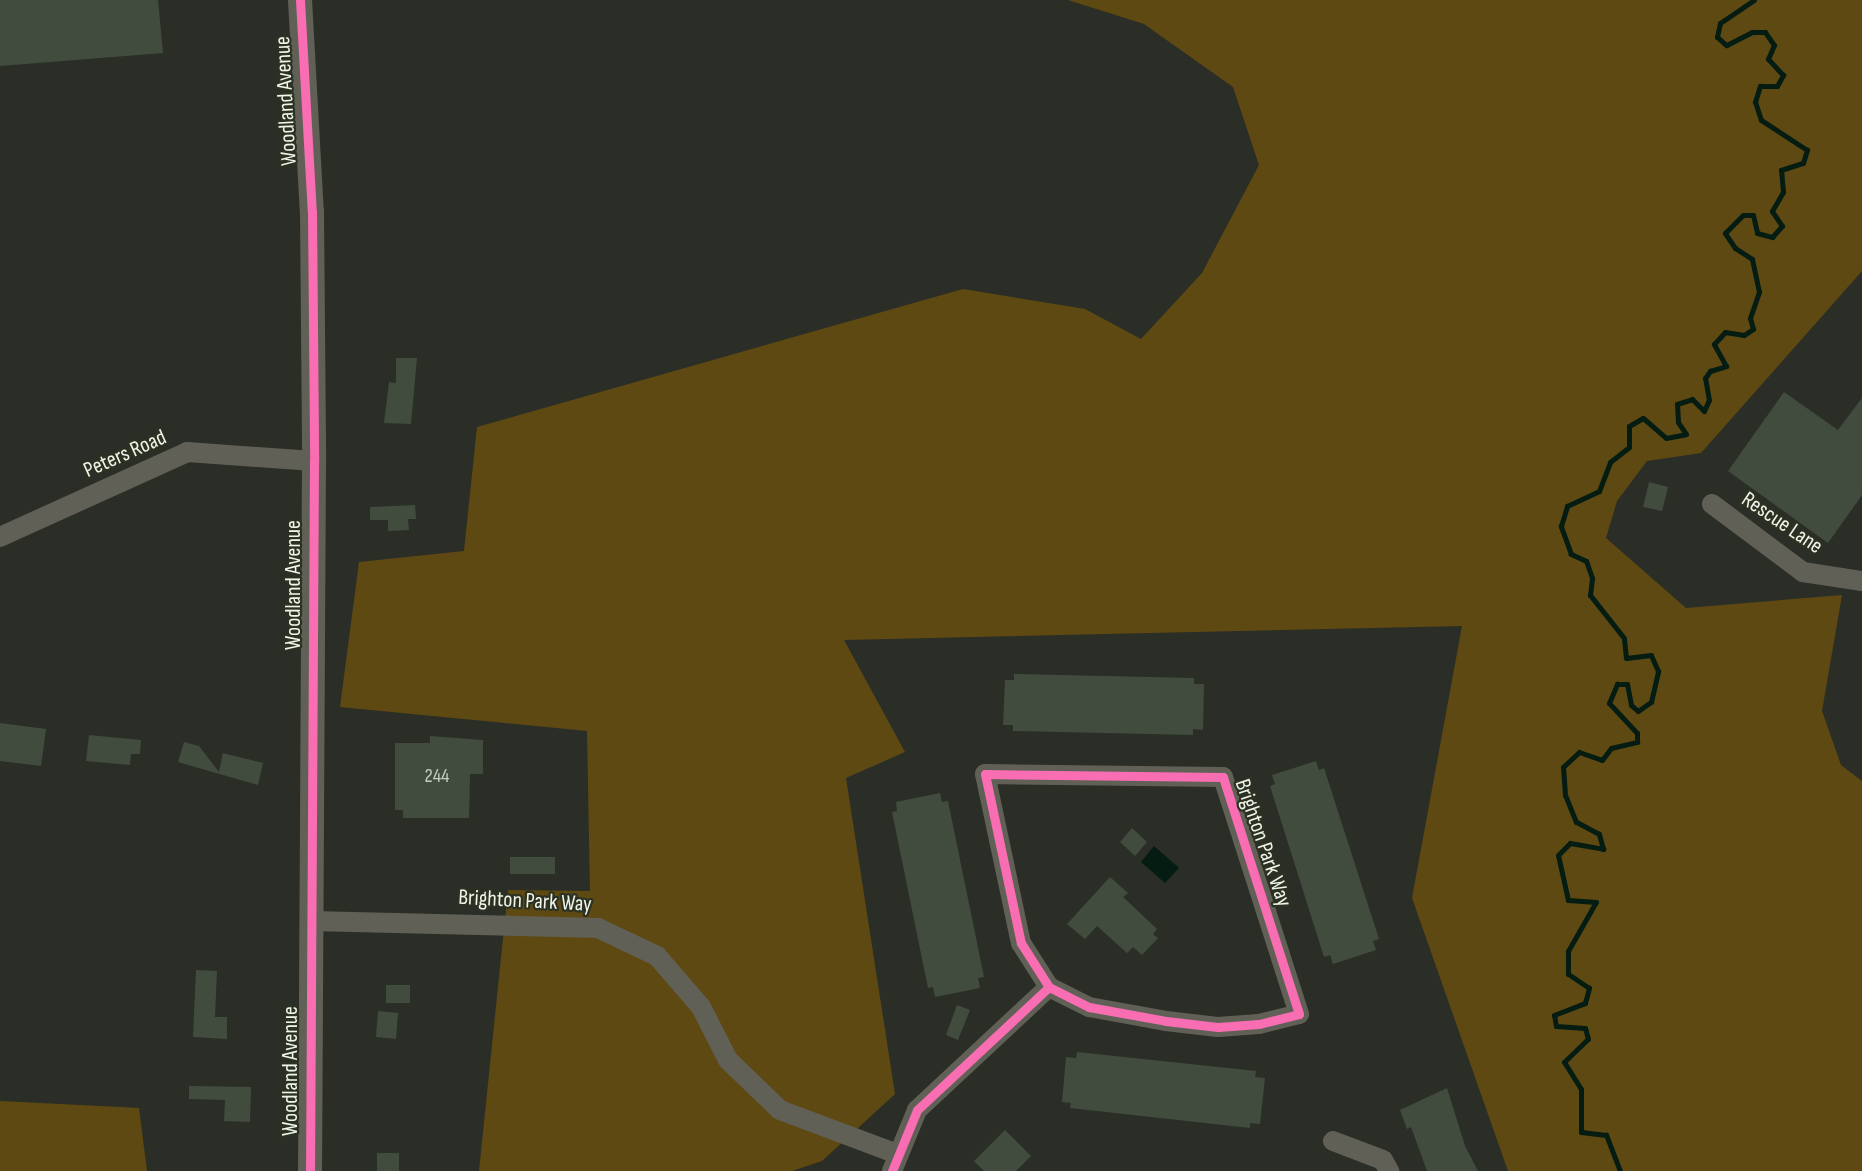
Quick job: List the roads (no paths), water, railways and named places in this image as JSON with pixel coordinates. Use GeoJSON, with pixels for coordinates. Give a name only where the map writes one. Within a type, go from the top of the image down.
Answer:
{"type":"FeatureCollection","features":[{"type":"Feature","properties":{"kind":"street","name":"Woodland Avenue"},"geometry":{"type":"LineString","coordinates":[[300,0],[312,212],[315,462],[310,1171]]}},
{"type":"Feature","properties":{"kind":"street","name":"Peters Road"},"geometry":{"type":"LineString","coordinates":[[0,537],[187,452],[315,462]]}},
{"type":"Feature","properties":{"kind":"street","name":"Rescue Lane"},"geometry":{"type":"LineString","coordinates":[[1712,504],[1803,572],[1862,580]]}},
{"type":"Feature","properties":{"kind":"street","name":"Brighton Park Way"},"geometry":{"type":"LineString","coordinates":[[985,774],[1223,777],[1299,1014],[1228,1026],[1166,1021],[1089,1007],[1049,987],[1021,943],[985,774]]}},
{"type":"Feature","properties":{"kind":"street","name":"Brighton Park Way"},"geometry":{"type":"LineString","coordinates":[[312,921],[598,928],[657,956],[701,1007],[728,1060],[780,1110],[895,1163],[916,1110],[1049,987]]}},
{"type":"Feature","properties":{"kind":"street"},"geometry":{"type":"LineString","coordinates":[[1333,1141],[1383,1160],[1389,1171]]}},
{"type":"Feature","properties":{"kind":"waterway"},"geometry":{"type":"LineString","coordinates":[[1620,1171],[1606,1135],[1581,1132],[1581,1089],[1564,1062],[1588,1039],[1585,1028],[1556,1026],[1554,1015],[1585,1003],[1589,988],[1568,974],[1568,951],[1596,902],[1568,900],[1558,855],[1570,843],[1603,849],[1599,834],[1576,822],[1565,795],[1563,767],[1579,752],[1602,760],[1611,748],[1637,742],[1637,733],[1609,703],[1617,684],[1627,684],[1631,705],[1638,711],[1651,702],[1658,671],[1651,655],[1626,658],[1624,638],[1590,595],[1592,578],[1586,561],[1571,554],[1561,526],[1567,506],[1599,491],[1610,462],[1629,447],[1629,426],[1643,418],[1666,438],[1686,434],[1678,422],[1677,404],[1692,399],[1704,411],[1709,400],[1705,378],[1710,371],[1726,366],[1714,344],[1725,332],[1744,335],[1753,329],[1750,318],[1759,292],[1752,259],[1735,248],[1725,233],[1743,215],[1753,215],[1757,233],[1772,237],[1782,226],[1772,211],[1783,192],[1781,170],[1803,163],[1807,150],[1761,120],[1755,102],[1760,86],[1777,86],[1783,75],[1768,59],[1774,45],[1765,32],[1752,32],[1726,45],[1717,37],[1720,23],[1754,0]]}}]}
